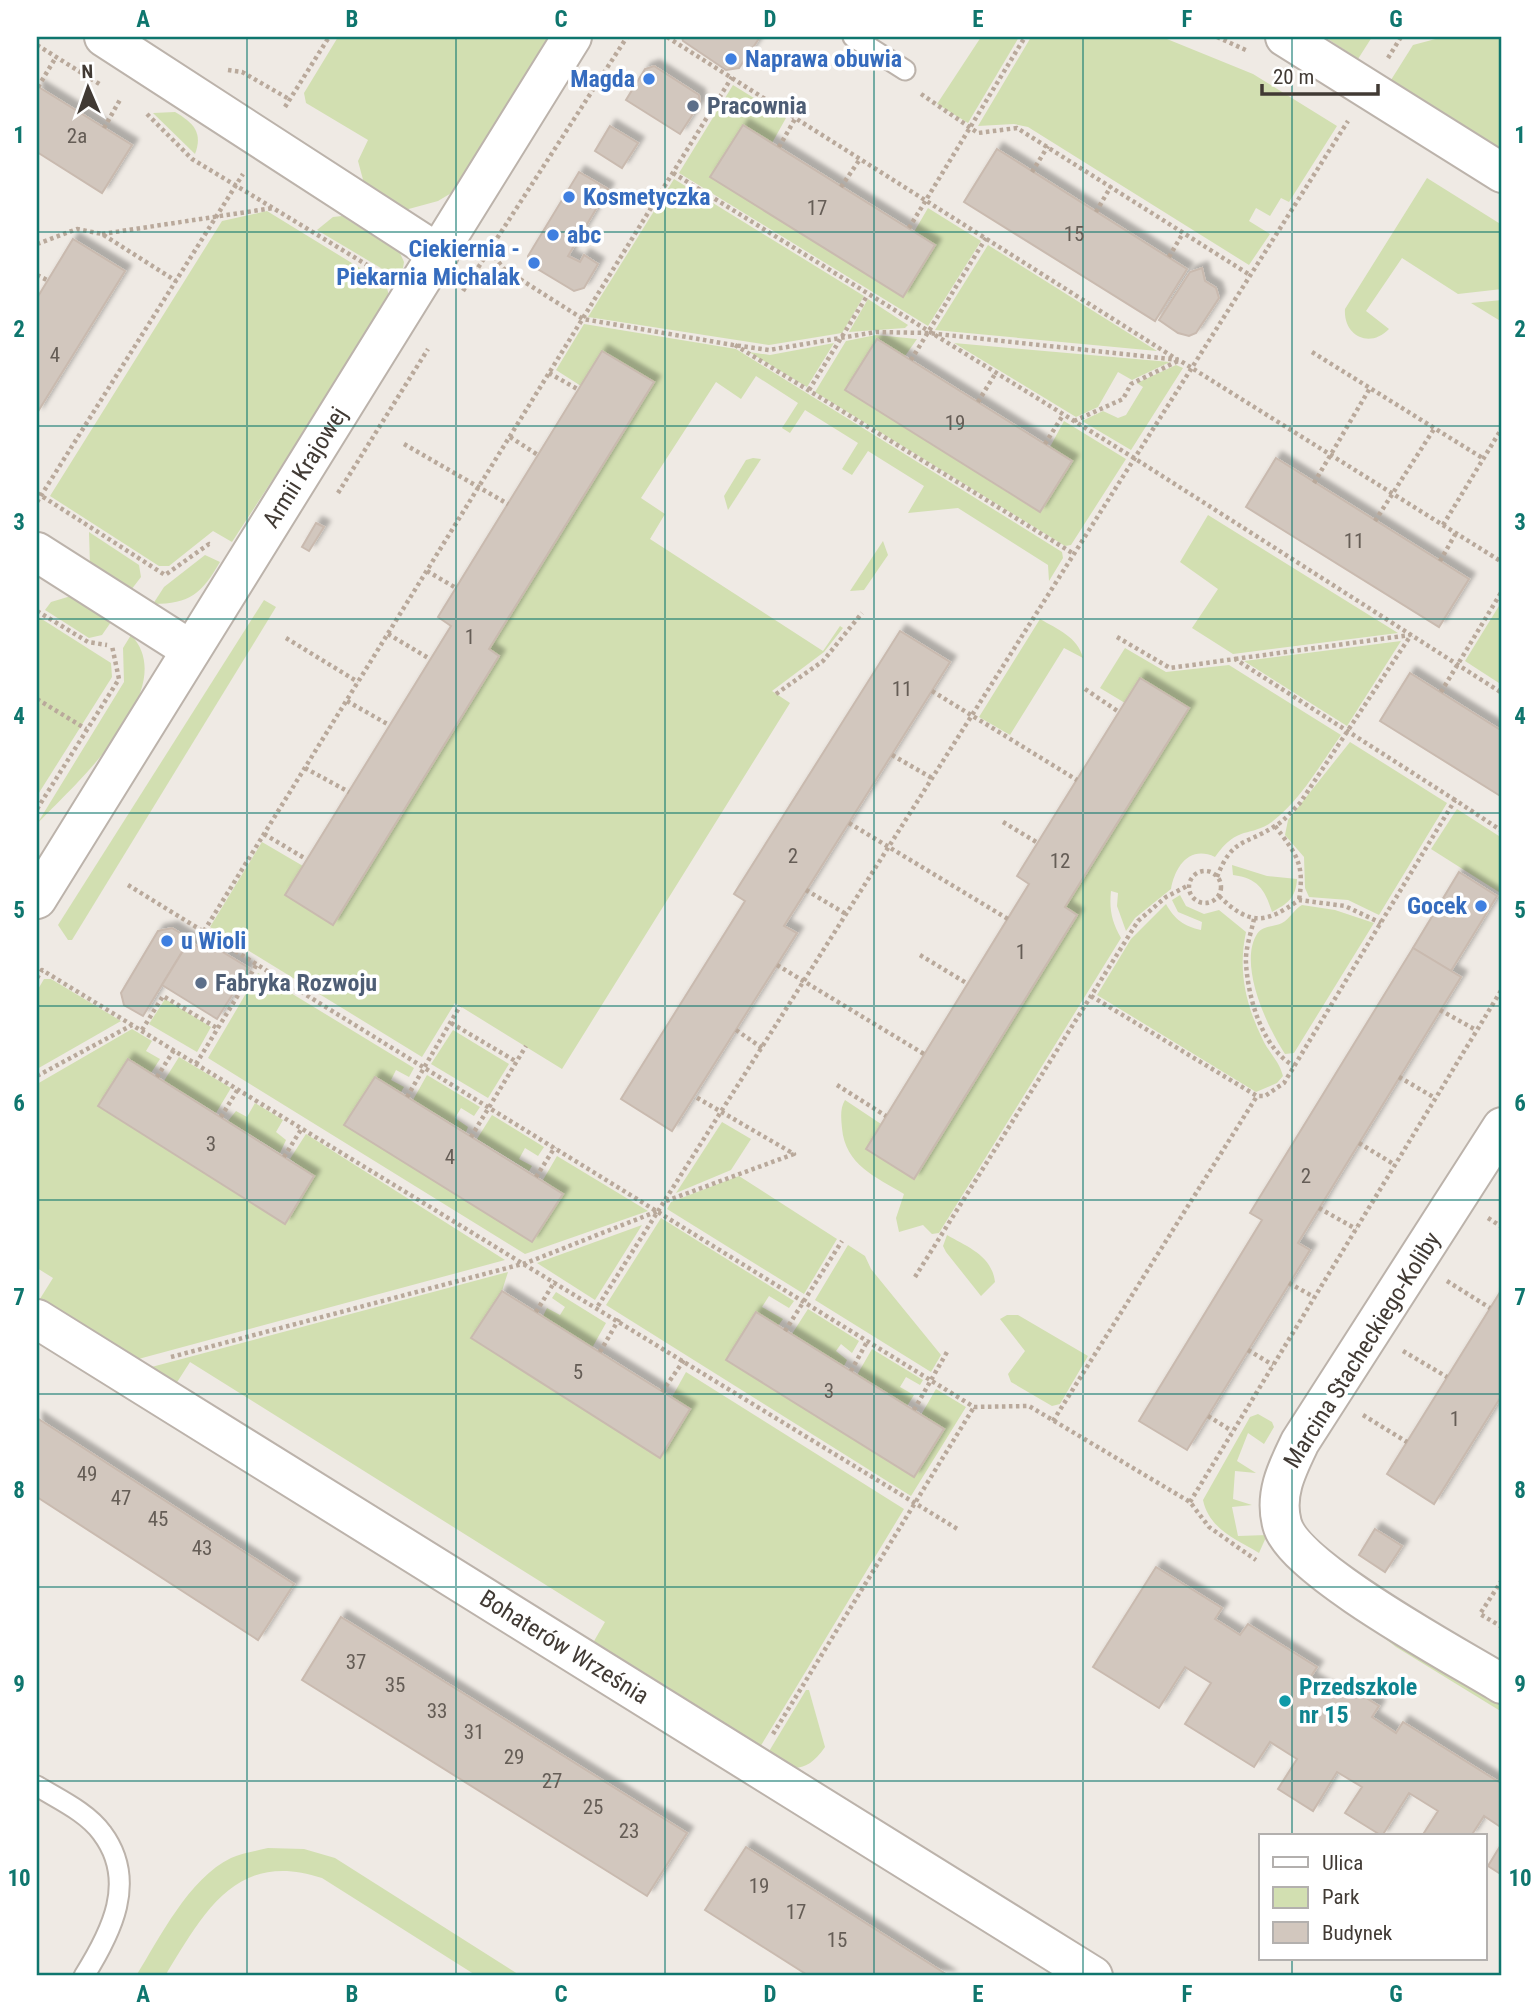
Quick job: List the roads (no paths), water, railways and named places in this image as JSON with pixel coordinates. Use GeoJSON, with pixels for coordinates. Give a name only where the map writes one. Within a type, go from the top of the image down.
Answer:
{"type":"FeatureCollection","features":[{"type":"Feature","properties":{"kind":"street"},"geometry":{"type":"LineString","coordinates":[[104,37],[439,254]]}},
{"type":"Feature","properties":{"kind":"street","name":"Armii Krajowej"},"geometry":{"type":"LineString","coordinates":[[37,899],[572,37]]}},
{"type":"Feature","properties":{"kind":"street"},"geometry":{"type":"LineString","coordinates":[[1285,37],[1502,173]]}},
{"type":"Feature","properties":{"kind":"street"},"geometry":{"type":"LineString","coordinates":[[37,552],[191,650]]}},
{"type":"Feature","properties":{"kind":"street","name":"Marcina Stacheckiego-Koliby"},"geometry":{"type":"LineString","coordinates":[[1502,1127],[1300,1442],[1280,1484],[1282,1525],[1299,1553],[1372,1605],[1502,1684]]}},
{"type":"Feature","properties":{"kind":"street","name":"Bohaterów Września"},"geometry":{"type":"LineString","coordinates":[[37,1319],[1093,1976]]}},
{"type":"Feature","properties":{"kind":"lane"},"geometry":{"type":"LineString","coordinates":[[853,37],[905,70]]}},
{"type":"Feature","properties":{"kind":"lane"},"geometry":{"type":"LineString","coordinates":[[37,1786],[102,1832],[118,1868],[118,1906],[103,1945],[84,1976]]}},
{"type":"Feature","properties":{"kind":"place","name":"Naprawa obuwia"},"geometry":{"type":"Point","coordinates":[731,59]}},
{"type":"Feature","properties":{"kind":"place","name":"Magda"},"geometry":{"type":"Point","coordinates":[649,79]}},
{"type":"Feature","properties":{"kind":"place","name":"Pracownia"},"geometry":{"type":"Point","coordinates":[693,106]}},
{"type":"Feature","properties":{"kind":"place","name":"Kosmetyczka"},"geometry":{"type":"Point","coordinates":[569,197]}},
{"type":"Feature","properties":{"kind":"place","name":"abc"},"geometry":{"type":"Point","coordinates":[553,235]}},
{"type":"Feature","properties":{"kind":"place","name":"Ciekiernia - Piekarnia Michalak"},"geometry":{"type":"Point","coordinates":[534,263]}},
{"type":"Feature","properties":{"kind":"place","name":"Gocek"},"geometry":{"type":"Point","coordinates":[1481,906]}},
{"type":"Feature","properties":{"kind":"place","name":"u Wioli"},"geometry":{"type":"Point","coordinates":[167,941]}},
{"type":"Feature","properties":{"kind":"place","name":"Fabryka Rozwoju"},"geometry":{"type":"Point","coordinates":[201,983]}},
{"type":"Feature","properties":{"kind":"place","name":"Przedszkole nr 15"},"geometry":{"type":"Point","coordinates":[1285,1701]}}]}
